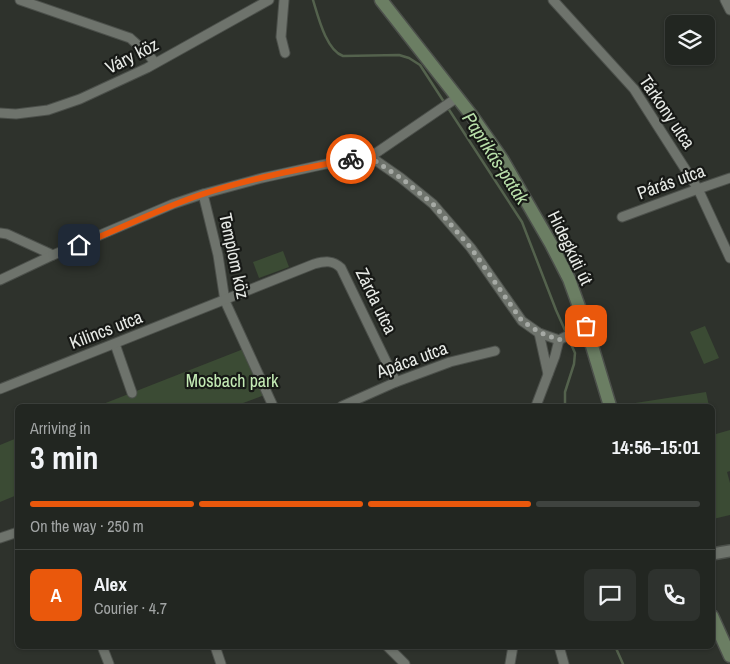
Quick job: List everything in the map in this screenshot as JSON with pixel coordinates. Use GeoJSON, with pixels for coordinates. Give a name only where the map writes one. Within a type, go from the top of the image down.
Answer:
{"type":"FeatureCollection","features":[{"type":"Feature","properties":{"kind":"main road","name":"Hidegkúti út"},"geometry":{"type":"LineString","coordinates":[[381,0],[502,159],[551,244],[569,279],[586,326],[609,404]]}},
{"type":"Feature","properties":{"kind":"main road"},"geometry":{"type":"LineString","coordinates":[[715,623],[730,656]]}},
{"type":"Feature","properties":{"kind":"street"},"geometry":{"type":"LineString","coordinates":[[20,0],[130,38],[145,51],[155,64]]}},
{"type":"Feature","properties":{"kind":"street","name":"Váry köz"},"geometry":{"type":"LineString","coordinates":[[0,113],[16,114],[48,110],[80,99],[155,64],[268,0]]}},
{"type":"Feature","properties":{"kind":"street"},"geometry":{"type":"LineString","coordinates":[[284,0],[281,37],[285,53]]}},
{"type":"Feature","properties":{"kind":"street","name":"Tárkony utca"},"geometry":{"type":"LineString","coordinates":[[553,0],[634,89],[698,189],[730,258]]}},
{"type":"Feature","properties":{"kind":"street"},"geometry":{"type":"LineString","coordinates":[[725,0],[730,10]]}},
{"type":"Feature","properties":{"kind":"street"},"geometry":{"type":"LineString","coordinates":[[0,280],[53,255],[173,204],[262,178],[376,153],[455,99]]}},
{"type":"Feature","properties":{"kind":"street"},"geometry":{"type":"LineString","coordinates":[[368,156],[401,178],[433,204],[471,248],[495,280],[515,313],[530,328],[539,332],[564,336],[586,326]]}},
{"type":"Feature","properties":{"kind":"street","name":"Párás utca"},"geometry":{"type":"LineString","coordinates":[[622,217],[730,178]]}},
{"type":"Feature","properties":{"kind":"street","name":"Templom köz"},"geometry":{"type":"LineString","coordinates":[[203,194],[218,255],[225,300],[272,404]]}},
{"type":"Feature","properties":{"kind":"street"},"geometry":{"type":"LineString","coordinates":[[0,233],[7,234],[53,255]]}},
{"type":"Feature","properties":{"kind":"street","name":"Zárda utca"},"geometry":{"type":"LineString","coordinates":[[225,300],[322,262],[329,261],[336,264],[341,268],[396,382]]}},
{"type":"Feature","properties":{"kind":"street","name":"Kilincs utca"},"geometry":{"type":"LineString","coordinates":[[0,389],[225,300]]}},
{"type":"Feature","properties":{"kind":"street"},"geometry":{"type":"LineString","coordinates":[[539,332],[548,374]]}},
{"type":"Feature","properties":{"kind":"street"},"geometry":{"type":"LineString","coordinates":[[537,404],[564,336]]}},
{"type":"Feature","properties":{"kind":"street"},"geometry":{"type":"LineString","coordinates":[[115,344],[132,393]]}},
{"type":"Feature","properties":{"kind":"street","name":"Apáca utca"},"geometry":{"type":"LineString","coordinates":[[346,404],[396,382],[450,362],[496,351]]}},
{"type":"Feature","properties":{"kind":"street"},"geometry":{"type":"LineString","coordinates":[[0,538],[15,533]]}},
{"type":"Feature","properties":{"kind":"street"},"geometry":{"type":"LineString","coordinates":[[715,554],[730,551]]}},
{"type":"Feature","properties":{"kind":"street"},"geometry":{"type":"LineString","coordinates":[[103,649],[109,664]]}},
{"type":"Feature","properties":{"kind":"street"},"geometry":{"type":"LineString","coordinates":[[216,649],[221,664]]}},
{"type":"Feature","properties":{"kind":"street"},"geometry":{"type":"LineString","coordinates":[[390,649],[405,664]]}},
{"type":"Feature","properties":{"kind":"street"},"geometry":{"type":"LineString","coordinates":[[510,664],[512,649]]}},
{"type":"Feature","properties":{"kind":"street"},"geometry":{"type":"LineString","coordinates":[[560,649],[564,664]]}},
{"type":"Feature","properties":{"kind":"green space"},"geometry":{"type":"Polygon","coordinates":[[[283,251],[289,267],[259,278],[253,262],[283,251]]]}},
{"type":"Feature","properties":{"kind":"green space"},"geometry":{"type":"Polygon","coordinates":[[[705,326],[719,358],[704,364],[690,332],[705,326]]]}},
{"type":"Feature","properties":{"kind":"green space","name":"Mosbach park"},"geometry":{"type":"Polygon","coordinates":[[[246,348],[267,394],[240,404],[103,404],[246,348]]]}},
{"type":"Feature","properties":{"kind":"green space"},"geometry":{"type":"Polygon","coordinates":[[[706,392],[709,404],[629,404],[706,392]]]}},
{"type":"Feature","properties":{"kind":"green space"},"geometry":{"type":"Polygon","coordinates":[[[715,430],[716,434],[730,430],[730,471],[727,472],[730,483],[730,515],[715,519],[715,430]]]}},
{"type":"Feature","properties":{"kind":"green space"},"geometry":{"type":"Polygon","coordinates":[[[15,439],[15,496],[0,502],[0,445],[15,439]]]}},
{"type":"Feature","properties":{"kind":"waterway","name":"Paprikás-patak"},"geometry":{"type":"LineString","coordinates":[[313,0],[327,40],[337,53],[343,56],[399,55],[409,58],[420,65],[522,222],[575,353],[574,364],[565,392],[565,404]]}},
{"type":"Feature","properties":{"kind":"waterway","name":"Paprikás-patak"},"geometry":{"type":"LineString","coordinates":[[616,649],[623,664]]}},
{"type":"Feature","properties":{"kind":"way so far"},"geometry":{"type":"LineString","coordinates":[[351,159],[368,156],[401,178],[433,204],[471,248],[495,280],[515,313],[530,328],[559,340],[586,326]]}},
{"type":"Feature","properties":{"kind":"route"},"geometry":{"type":"LineString","coordinates":[[79,245],[173,204],[203,194],[262,178],[351,159]]}}]}
